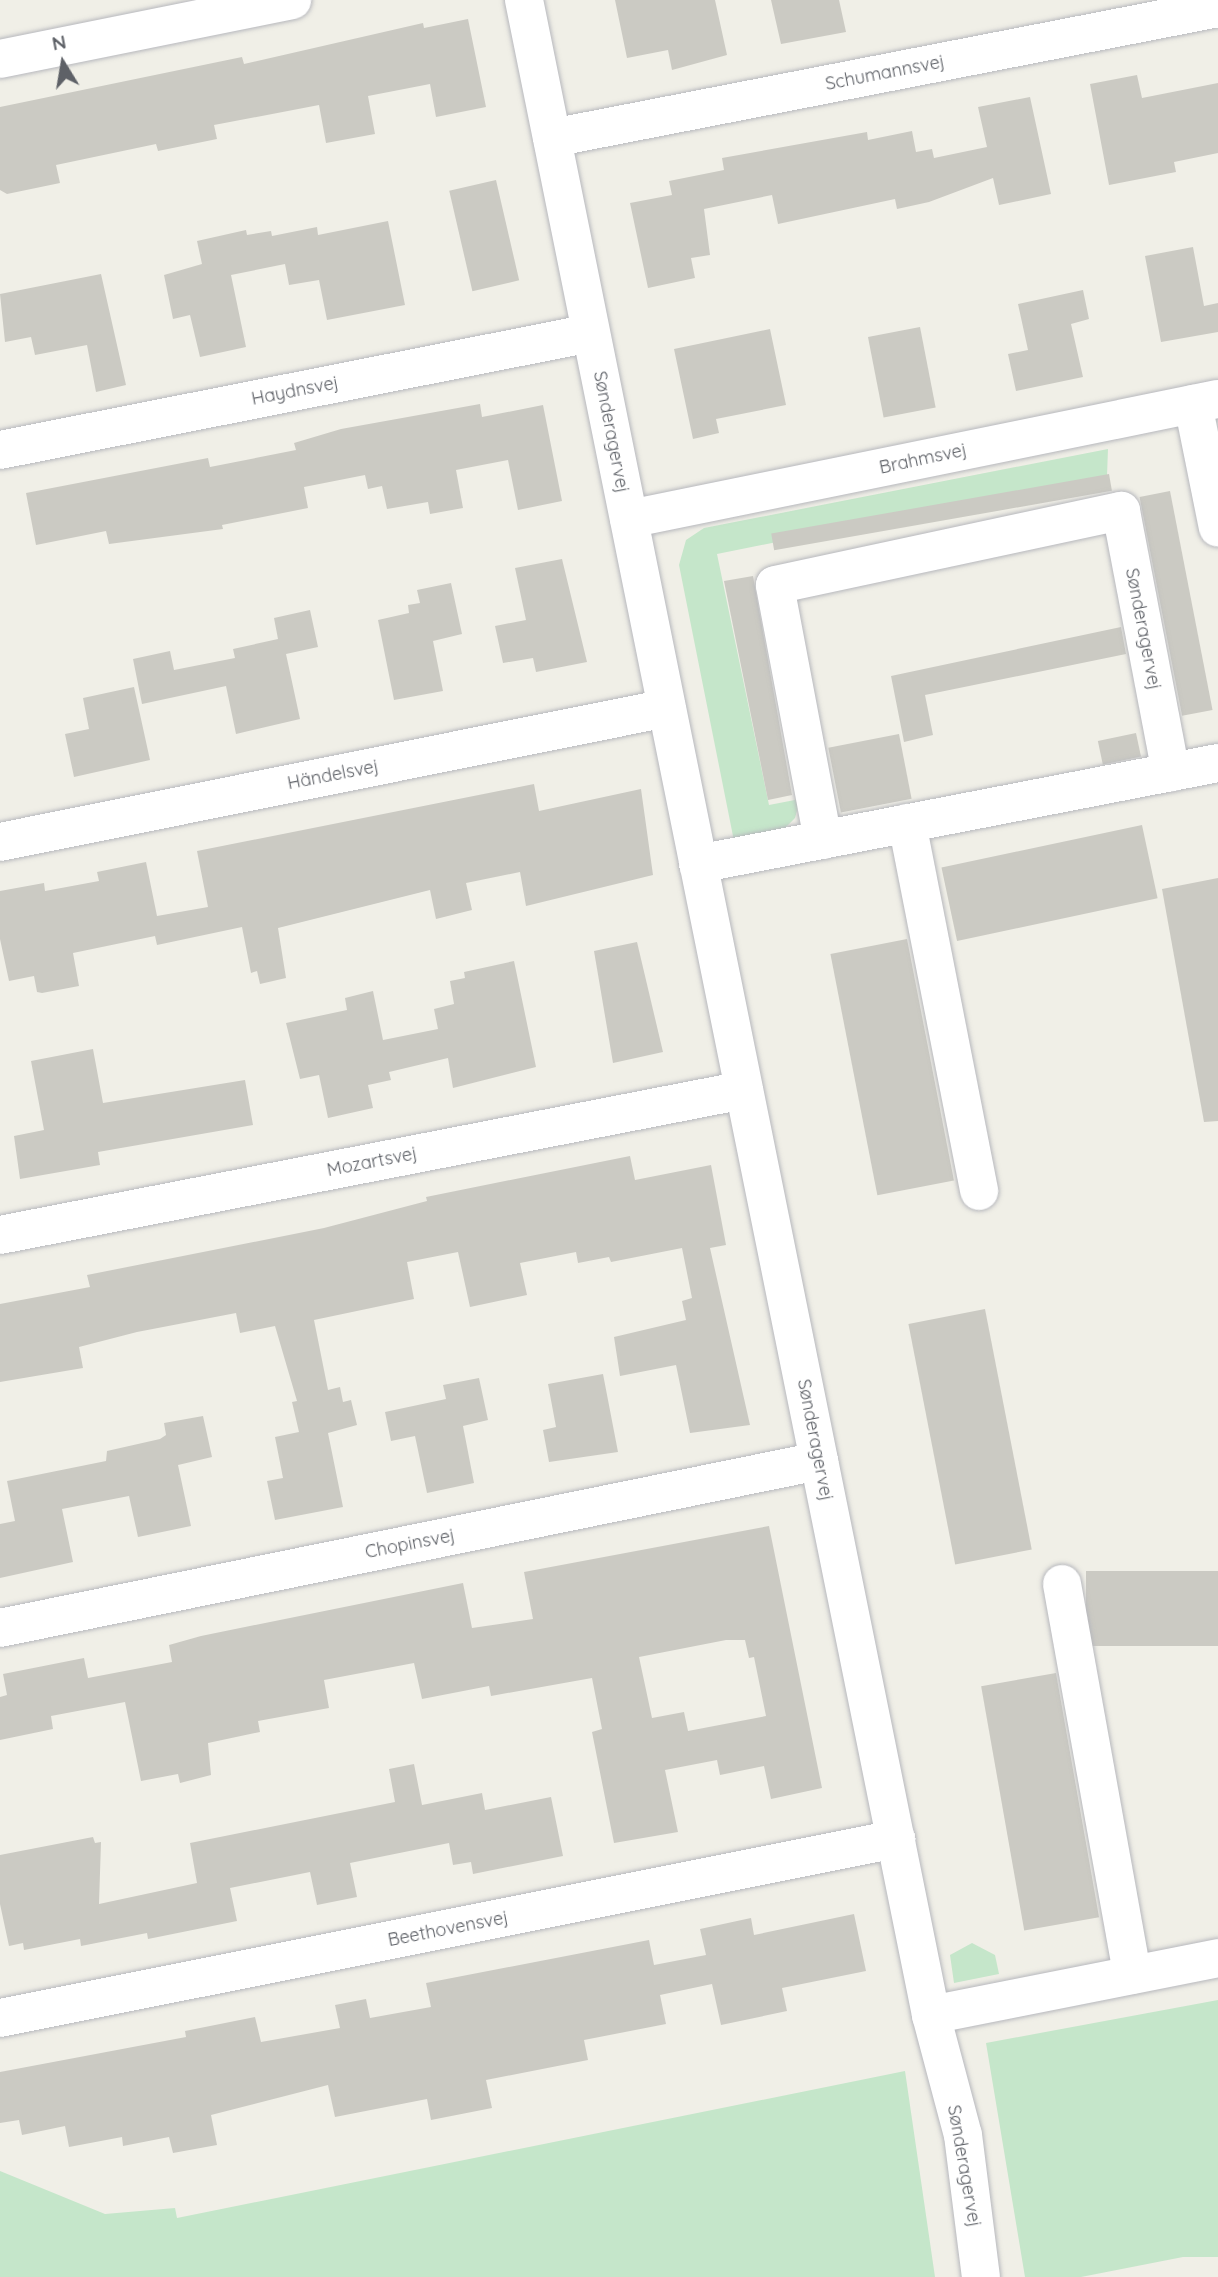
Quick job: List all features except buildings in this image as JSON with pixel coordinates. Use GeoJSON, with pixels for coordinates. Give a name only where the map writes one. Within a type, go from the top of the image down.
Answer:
{"type":"FeatureCollection","features":[{"type":"Feature","properties":{"kind":"street"},"geometry":{"type":"LineString","coordinates":[[0,59],[292,0]]}},
{"type":"Feature","properties":{"kind":"street","name":"Sønderagervej"},"geometry":{"type":"LineString","coordinates":[[524,0],[931,2015],[963,2135],[981,2277]]}},
{"type":"Feature","properties":{"kind":"street","name":"Schumannsvej"},"geometry":{"type":"LineString","coordinates":[[552,138],[1218,8]]}},
{"type":"Feature","properties":{"kind":"street","name":"Haydnsvej"},"geometry":{"type":"LineString","coordinates":[[0,450],[591,333]]}},
{"type":"Feature","properties":{"kind":"street"},"geometry":{"type":"LineString","coordinates":[[1206,402],[1218,528]]}},
{"type":"Feature","properties":{"kind":"street","name":"Brahmsvej"},"geometry":{"type":"LineString","coordinates":[[629,519],[1206,402]]}},
{"type":"Feature","properties":{"kind":"street","name":"Sønderagervej"},"geometry":{"type":"LineString","coordinates":[[823,840],[775,585],[1121,510],[1171,772]]}},
{"type":"Feature","properties":{"kind":"street","name":"Händelsvej"},"geometry":{"type":"LineString","coordinates":[[0,842],[667,708]]}},
{"type":"Feature","properties":{"kind":"street"},"geometry":{"type":"LineString","coordinates":[[698,864],[1218,763]]}},
{"type":"Feature","properties":{"kind":"street"},"geometry":{"type":"LineString","coordinates":[[907,823],[979,1191]]}},
{"type":"Feature","properties":{"kind":"street","name":"Mozartsvej"},"geometry":{"type":"LineString","coordinates":[[0,1235],[744,1090]]}},
{"type":"Feature","properties":{"kind":"street","name":"Chopinsvej"},"geometry":{"type":"LineString","coordinates":[[0,1628],[819,1461]]}},
{"type":"Feature","properties":{"kind":"street"},"geometry":{"type":"LineString","coordinates":[[1062,1584],[1132,1975]]}},
{"type":"Feature","properties":{"kind":"street","name":"Beethovensvej"},"geometry":{"type":"LineString","coordinates":[[0,2018],[896,1839]]}},
{"type":"Feature","properties":{"kind":"street"},"geometry":{"type":"LineString","coordinates":[[931,2015],[1218,1958]]}},
{"type":"Feature","properties":{"kind":"green space"},"geometry":{"type":"Polygon","coordinates":[[[1108,449],[1107,476],[717,554],[769,805],[800,799],[795,818],[782,831],[734,841],[679,565],[686,540],[704,528],[1108,449]]]}},
{"type":"Feature","properties":{"kind":"green space"},"geometry":{"type":"Polygon","coordinates":[[[972,1943],[995,1955],[999,1974],[954,1983],[950,1955],[972,1943]]]}},
{"type":"Feature","properties":{"kind":"green space"},"geometry":{"type":"Polygon","coordinates":[[[1218,2000],[1218,2257],[1183,2257],[1081,2277],[1025,2277],[986,2043],[1218,2000]]]}},
{"type":"Feature","properties":{"kind":"green space"},"geometry":{"type":"Polygon","coordinates":[[[905,2071],[935,2277],[0,2277],[0,2171],[105,2214],[175,2208],[177,2218],[905,2071]]]}}]}
